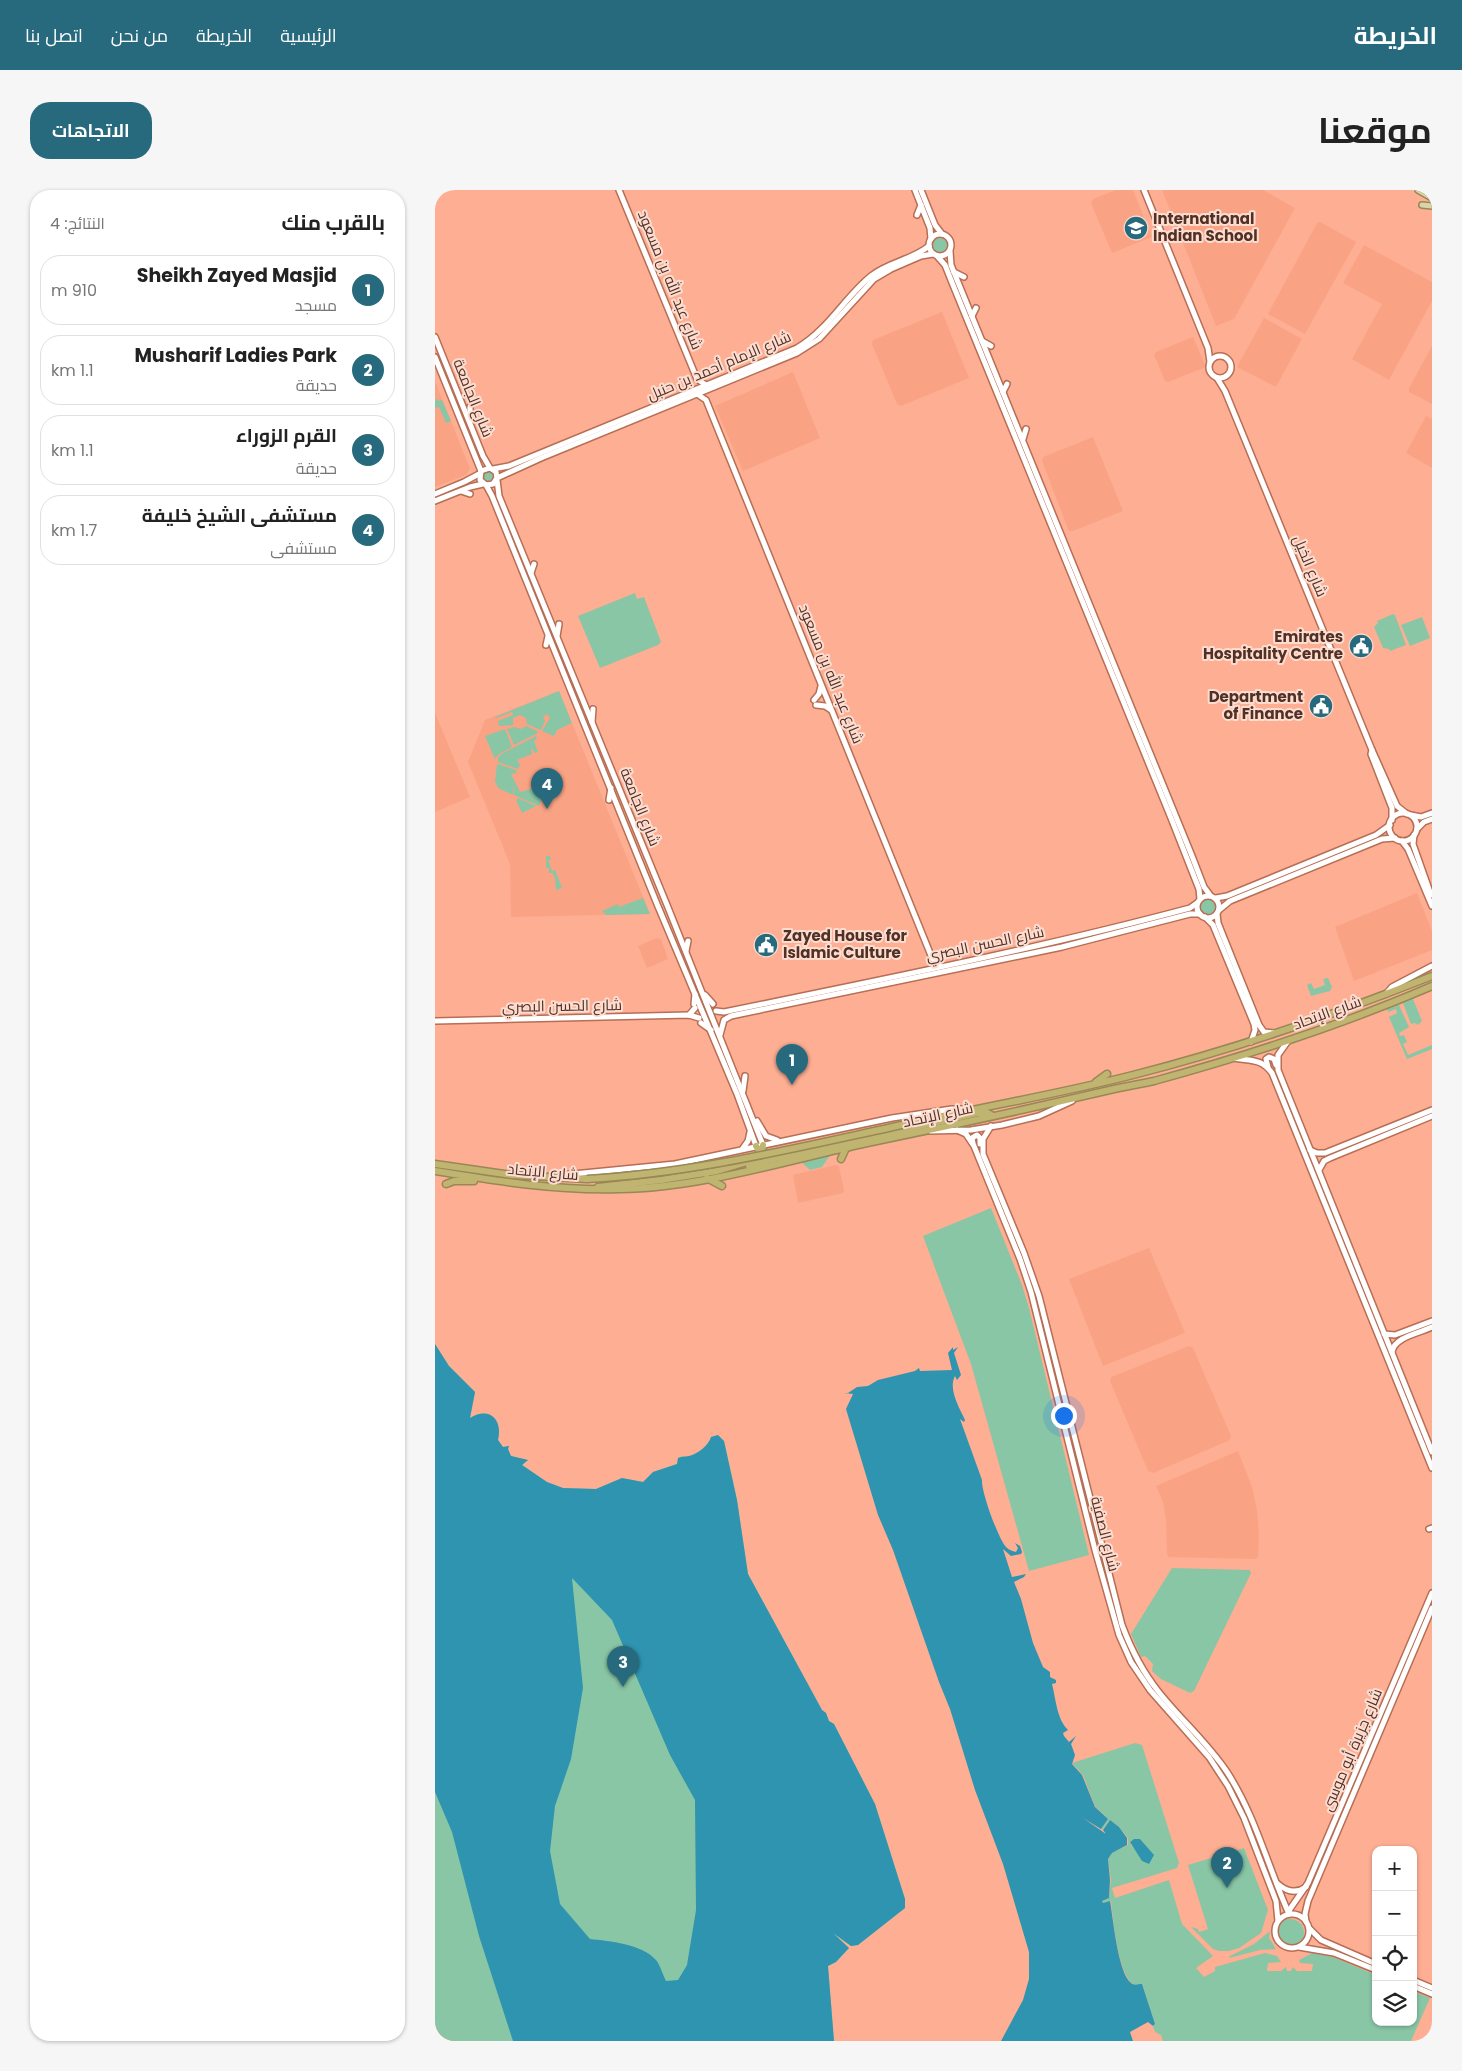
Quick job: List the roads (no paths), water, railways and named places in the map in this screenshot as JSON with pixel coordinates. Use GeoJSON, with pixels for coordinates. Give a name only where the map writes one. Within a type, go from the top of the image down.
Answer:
{"type":"FeatureCollection","features":[{"type":"Feature","properties":{"kind":"highway","name":"شارع الإتحاد"},"geometry":{"type":"LineString","coordinates":[[435,1164],[512,1175],[587,1179],[628,1177],[695,1168],[1086,1087],[1251,1043],[1385,995],[1432,976]]}},
{"type":"Feature","properties":{"kind":"highway","name":"شارع الإتحاد"},"geometry":{"type":"LineString","coordinates":[[435,1171],[487,1179],[595,1189],[647,1188],[707,1178],[793,1161],[1151,1082],[1234,1058],[1331,1026],[1432,986]]}},
{"type":"Feature","properties":{"kind":"highway"},"geometry":{"type":"LineString","coordinates":[[1086,1087],[1101,1080],[1107,1074]]}},
{"type":"Feature","properties":{"kind":"highway"},"geometry":{"type":"LineString","coordinates":[[595,1189],[601,1185],[661,1180],[757,1164],[977,1113],[988,1113],[993,1116]]}},
{"type":"Feature","properties":{"kind":"highway"},"geometry":{"type":"LineString","coordinates":[[758,1143],[761,1155]]}},
{"type":"Feature","properties":{"kind":"highway"},"geometry":{"type":"LineString","coordinates":[[841,1159],[846,1148]]}},
{"type":"Feature","properties":{"kind":"highway"},"geometry":{"type":"LineString","coordinates":[[761,1155],[780,1158]]}},
{"type":"Feature","properties":{"kind":"highway"},"geometry":{"type":"LineString","coordinates":[[728,1168],[750,1162],[761,1155]]}},
{"type":"Feature","properties":{"kind":"highway"},"geometry":{"type":"LineString","coordinates":[[793,1161],[800,1166]]}},
{"type":"Feature","properties":{"kind":"highway"},"geometry":{"type":"LineString","coordinates":[[707,1178],[722,1186]]}},
{"type":"Feature","properties":{"kind":"highway"},"geometry":{"type":"LineString","coordinates":[[446,1184],[455,1181],[487,1179]]}},
{"type":"Feature","properties":{"kind":"main road","name":"شارع عبد الله بن مسعود"},"geometry":{"type":"LineString","coordinates":[[619,190],[697,379]]}},
{"type":"Feature","properties":{"kind":"main road"},"geometry":{"type":"LineString","coordinates":[[915,190],[931,231],[929,246],[944,263],[953,285],[982,341],[1000,392],[1106,661],[1195,881],[1199,901],[1197,909],[1213,926],[1254,1024],[1255,1030],[1251,1043]]}},
{"type":"Feature","properties":{"kind":"main road"},"geometry":{"type":"LineString","coordinates":[[921,190],[935,225],[951,242],[950,260],[983,357],[1023,440],[1204,887],[1219,904],[1218,923],[1259,1025],[1264,1032],[1282,1032]]}},
{"type":"Feature","properties":{"kind":"main road"},"geometry":{"type":"LineString","coordinates":[[1144,190],[1160,238],[1208,348],[1209,371],[1217,378],[1228,374]]}},
{"type":"Feature","properties":{"kind":"main road"},"geometry":{"type":"LineString","coordinates":[[1418,190],[1432,198]]}},
{"type":"Feature","properties":{"kind":"main road"},"geometry":{"type":"LineString","coordinates":[[917,215],[921,205]]}},
{"type":"Feature","properties":{"kind":"main road"},"geometry":{"type":"LineString","coordinates":[[1422,206],[1432,206]]}},
{"type":"Feature","properties":{"kind":"main road"},"geometry":{"type":"LineString","coordinates":[[931,240],[935,236],[943,234]]}},
{"type":"Feature","properties":{"kind":"main road","name":"شارع الإمام أحمد بن حنبل"},"geometry":{"type":"LineString","coordinates":[[707,387],[803,344],[821,330],[871,276],[885,267],[929,246]]}},
{"type":"Feature","properties":{"kind":"main road"},"geometry":{"type":"LineString","coordinates":[[935,255],[946,255],[950,251]]}},
{"type":"Feature","properties":{"kind":"main road"},"geometry":{"type":"LineString","coordinates":[[904,254],[911,256]]}},
{"type":"Feature","properties":{"kind":"main road","name":"شارع الإمام أحمد بن حنبل"},"geometry":{"type":"LineString","coordinates":[[497,479],[541,458],[695,392],[803,349],[823,334],[856,297],[879,276],[921,256],[935,255]]}},
{"type":"Feature","properties":{"kind":"main road"},"geometry":{"type":"LineString","coordinates":[[954,272],[964,277]]}},
{"type":"Feature","properties":{"kind":"main road"},"geometry":{"type":"LineString","coordinates":[[945,283],[953,285]]}},
{"type":"Feature","properties":{"kind":"main road"},"geometry":{"type":"LineString","coordinates":[[970,318],[976,308]]}},
{"type":"Feature","properties":{"kind":"main road"},"geometry":{"type":"LineString","coordinates":[[959,316],[970,318]]}},
{"type":"Feature","properties":{"kind":"main road","name":"شارع الجامعة"},"geometry":{"type":"LineString","coordinates":[[435,337],[485,459],[491,468]]}},
{"type":"Feature","properties":{"kind":"main road"},"geometry":{"type":"LineString","coordinates":[[982,341],[991,346]]}},
{"type":"Feature","properties":{"kind":"main road"},"geometry":{"type":"LineString","coordinates":[[1208,348],[1226,358],[1231,364],[1225,391]]}},
{"type":"Feature","properties":{"kind":"main road"},"geometry":{"type":"LineString","coordinates":[[1210,362],[1216,356],[1220,356]]}},
{"type":"Feature","properties":{"kind":"main road"},"geometry":{"type":"LineString","coordinates":[[979,363],[983,357]]}},
{"type":"Feature","properties":{"kind":"main road","name":"شارع الجامعة"},"geometry":{"type":"LineString","coordinates":[[435,358],[462,421],[480,473]]}},
{"type":"Feature","properties":{"kind":"main road","name":"شارع الخيل"},"geometry":{"type":"LineString","coordinates":[[1217,378],[1225,391],[1372,750],[1397,806],[1408,815]]}},
{"type":"Feature","properties":{"kind":"main road"},"geometry":{"type":"LineString","coordinates":[[697,379],[707,387],[705,400],[695,392],[697,379]]}},
{"type":"Feature","properties":{"kind":"main road"},"geometry":{"type":"LineString","coordinates":[[1000,392],[1007,384]]}},
{"type":"Feature","properties":{"kind":"main road","name":"شارع الإمام أحمد بن حنبل"},"geometry":{"type":"LineString","coordinates":[[491,468],[509,466],[695,392]]}},
{"type":"Feature","properties":{"kind":"main road","name":"شارع عبد الله بن مسعود"},"geometry":{"type":"LineString","coordinates":[[705,400],[932,958],[941,966]]}},
{"type":"Feature","properties":{"kind":"main road"},"geometry":{"type":"LineString","coordinates":[[470,407],[470,423]]}},
{"type":"Feature","properties":{"kind":"main road"},"geometry":{"type":"LineString","coordinates":[[453,416],[462,421]]}},
{"type":"Feature","properties":{"kind":"main road"},"geometry":{"type":"LineString","coordinates":[[1023,440],[1026,429]]}},
{"type":"Feature","properties":{"kind":"main road"},"geometry":{"type":"LineString","coordinates":[[435,494],[465,482],[491,468],[497,474],[497,479],[491,485],[460,491],[435,501]]}},
{"type":"Feature","properties":{"kind":"main road"},"geometry":{"type":"LineString","coordinates":[[480,473],[480,480],[485,485]]}},
{"type":"Feature","properties":{"kind":"main road","name":"شارع الجامعة"},"geometry":{"type":"LineString","coordinates":[[497,479],[498,492],[753,1118],[758,1143]]}},
{"type":"Feature","properties":{"kind":"main road","name":"شارع الجامعة"},"geometry":{"type":"LineString","coordinates":[[485,485],[497,509],[750,1129],[758,1143]]}},
{"type":"Feature","properties":{"kind":"main road"},"geometry":{"type":"LineString","coordinates":[[460,491],[470,494]]}},
{"type":"Feature","properties":{"kind":"main road"},"geometry":{"type":"LineString","coordinates":[[440,505],[441,498]]}},
{"type":"Feature","properties":{"kind":"main road"},"geometry":{"type":"LineString","coordinates":[[495,521],[497,509]]}},
{"type":"Feature","properties":{"kind":"main road"},"geometry":{"type":"LineString","coordinates":[[531,574],[534,564]]}},
{"type":"Feature","properties":{"kind":"main road"},"geometry":{"type":"LineString","coordinates":[[518,575],[525,580]]}},
{"type":"Feature","properties":{"kind":"main road"},"geometry":{"type":"LineString","coordinates":[[540,596],[550,602]]}},
{"type":"Feature","properties":{"kind":"main road"},"geometry":{"type":"LineString","coordinates":[[1085,607],[1088,609],[1092,619],[1095,619]]}},
{"type":"Feature","properties":{"kind":"main road"},"geometry":{"type":"LineString","coordinates":[[557,636],[559,624]]}},
{"type":"Feature","properties":{"kind":"main road"},"geometry":{"type":"LineString","coordinates":[[546,645],[548,635]]}},
{"type":"Feature","properties":{"kind":"main road"},"geometry":{"type":"LineString","coordinates":[[556,654],[560,654],[567,669],[572,674]]}},
{"type":"Feature","properties":{"kind":"main road"},"geometry":{"type":"LineString","coordinates":[[1106,661],[1110,662],[1117,672]]}},
{"type":"Feature","properties":{"kind":"main road"},"geometry":{"type":"LineString","coordinates":[[562,684],[571,690]]}},
{"type":"Feature","properties":{"kind":"main road"},"geometry":{"type":"LineString","coordinates":[[821,685],[815,702],[832,710]]}},
{"type":"Feature","properties":{"kind":"main road"},"geometry":{"type":"LineString","coordinates":[[592,722],[593,709]]}},
{"type":"Feature","properties":{"kind":"main road"},"geometry":{"type":"LineString","coordinates":[[602,747],[611,752]]}},
{"type":"Feature","properties":{"kind":"main road","name":"شارع الخيل"},"geometry":{"type":"LineString","coordinates":[[1372,750],[1371,754],[1390,810],[1391,822]]}},
{"type":"Feature","properties":{"kind":"main road"},"geometry":{"type":"LineString","coordinates":[[609,800],[611,788]]}},
{"type":"Feature","properties":{"kind":"main road"},"geometry":{"type":"LineString","coordinates":[[1425,809],[1432,811]]}},
{"type":"Feature","properties":{"kind":"main road"},"geometry":{"type":"LineString","coordinates":[[1199,901],[1213,897],[1225,897],[1376,835],[1400,814],[1419,817],[1432,811]]}},
{"type":"Feature","properties":{"kind":"main road"},"geometry":{"type":"LineString","coordinates":[[1408,815],[1415,820],[1417,829]]}},
{"type":"Feature","properties":{"kind":"main road"},"geometry":{"type":"LineString","coordinates":[[1401,841],[1409,840],[1422,823],[1432,818]]}},
{"type":"Feature","properties":{"kind":"main road"},"geometry":{"type":"LineString","coordinates":[[1391,822],[1391,832],[1408,849],[1432,906]]}},
{"type":"Feature","properties":{"kind":"main road"},"geometry":{"type":"LineString","coordinates":[[1414,835],[1413,844],[1432,898]]}},
{"type":"Feature","properties":{"kind":"main road"},"geometry":{"type":"LineString","coordinates":[[1203,916],[1211,918],[1230,901],[1382,839],[1395,838]]}},
{"type":"Feature","properties":{"kind":"main road"},"geometry":{"type":"LineString","coordinates":[[638,869],[645,872]]}},
{"type":"Feature","properties":{"kind":"main road"},"geometry":{"type":"LineString","coordinates":[[656,878],[664,882]]}},
{"type":"Feature","properties":{"kind":"main road"},"geometry":{"type":"LineString","coordinates":[[652,889],[657,889],[662,901],[667,905]]}},
{"type":"Feature","properties":{"kind":"main road","name":"شارع الحسن البصري"},"geometry":{"type":"LineString","coordinates":[[720,1035],[724,1019],[731,1013],[1120,927],[1190,908],[1199,901]]}},
{"type":"Feature","properties":{"kind":"main road","name":"شارع الحسن البصري"},"geometry":{"type":"LineString","coordinates":[[717,1011],[731,1013],[1091,940],[1190,914],[1203,916]]}},
{"type":"Feature","properties":{"kind":"main road"},"geometry":{"type":"LineString","coordinates":[[661,928],[669,930]]}},
{"type":"Feature","properties":{"kind":"main road"},"geometry":{"type":"LineString","coordinates":[[686,951],[688,941]]}},
{"type":"Feature","properties":{"kind":"main road"},"geometry":{"type":"LineString","coordinates":[[672,952],[675,943]]}},
{"type":"Feature","properties":{"kind":"main road"},"geometry":{"type":"LineString","coordinates":[[1012,957],[1013,954],[1021,952],[1021,950]]}},
{"type":"Feature","properties":{"kind":"main road"},"geometry":{"type":"LineString","coordinates":[[995,960],[1005,956],[1006,953]]}},
{"type":"Feature","properties":{"kind":"main road"},"geometry":{"type":"LineString","coordinates":[[928,968],[932,964],[932,958]]}},
{"type":"Feature","properties":{"kind":"main road","name":"شارع الإتحاد"},"geometry":{"type":"LineString","coordinates":[[1385,995],[1392,988],[1432,966]]}},
{"type":"Feature","properties":{"kind":"main road"},"geometry":{"type":"LineString","coordinates":[[702,992],[713,1004]]}},
{"type":"Feature","properties":{"kind":"main road"},"geometry":{"type":"LineString","coordinates":[[689,1016],[694,1006],[695,994]]}},
{"type":"Feature","properties":{"kind":"main road","name":"شارع الحسن البصري"},"geometry":{"type":"LineString","coordinates":[[435,1021],[689,1016],[700,1021],[711,1030]]}},
{"type":"Feature","properties":{"kind":"main road"},"geometry":{"type":"LineString","coordinates":[[1277,1068],[1279,1052],[1287,1041]]}},
{"type":"Feature","properties":{"kind":"main road"},"geometry":{"type":"LineString","coordinates":[[1234,1058],[1253,1059],[1263,1063],[1268,1068]]}},
{"type":"Feature","properties":{"kind":"main road"},"geometry":{"type":"LineString","coordinates":[[1330,1207],[1319,1170],[1273,1058],[1266,1059],[1268,1068],[1330,1207],[1401,1383],[1432,1452]]}},
{"type":"Feature","properties":{"kind":"main road"},"geometry":{"type":"LineString","coordinates":[[742,1091],[745,1076]]}},
{"type":"Feature","properties":{"kind":"main road"},"geometry":{"type":"LineString","coordinates":[[927,1131],[991,1126],[1039,1116],[1074,1099]]}},
{"type":"Feature","properties":{"kind":"main road"},"geometry":{"type":"LineString","coordinates":[[732,1152],[758,1143],[779,1141],[899,1116],[952,1109],[973,1109]]}},
{"type":"Feature","properties":{"kind":"main road"},"geometry":{"type":"LineString","coordinates":[[1319,1170],[1323,1161],[1332,1153],[1432,1110]]}},
{"type":"Feature","properties":{"kind":"main road"},"geometry":{"type":"LineString","coordinates":[[1310,1150],[1319,1154],[1332,1153],[1432,1116]]}},
{"type":"Feature","properties":{"kind":"main road"},"geometry":{"type":"LineString","coordinates":[[753,1118],[766,1136],[779,1141]]}},
{"type":"Feature","properties":{"kind":"main road"},"geometry":{"type":"LineString","coordinates":[[982,1150],[984,1136],[991,1126]]}},
{"type":"Feature","properties":{"kind":"main road"},"geometry":{"type":"LineString","coordinates":[[743,1148],[748,1141],[750,1129]]}},
{"type":"Feature","properties":{"kind":"main road","name":"شارع الصفية"},"geometry":{"type":"LineString","coordinates":[[957,1130],[966,1134],[973,1146],[1020,1259],[1031,1292],[1109,1603],[1119,1635],[1150,1690],[1209,1757],[1229,1786],[1275,1898],[1278,1921]]}},
{"type":"Feature","properties":{"kind":"main road"},"geometry":{"type":"LineString","coordinates":[[973,1146],[972,1138],[977,1136],[980,1138],[982,1150]]}},
{"type":"Feature","properties":{"kind":"main road"},"geometry":{"type":"LineString","coordinates":[[779,1141],[769,1146],[767,1150],[780,1158]]}},
{"type":"Feature","properties":{"kind":"main road"},"geometry":{"type":"LineString","coordinates":[[550,1177],[660,1166],[752,1149],[755,1156],[750,1162]]}},
{"type":"Feature","properties":{"kind":"main road","name":"شارع الصفية"},"geometry":{"type":"LineString","coordinates":[[982,1150],[1035,1283],[1115,1604],[1130,1653],[1158,1691],[1213,1753],[1232,1779],[1246,1808],[1289,1914]]}},
{"type":"Feature","properties":{"kind":"main road"},"geometry":{"type":"LineString","coordinates":[[1366,1297],[1392,1352],[1401,1383],[1432,1468]]}},
{"type":"Feature","properties":{"kind":"main road"},"geometry":{"type":"LineString","coordinates":[[1392,1352],[1396,1342],[1432,1320]]}},
{"type":"Feature","properties":{"kind":"main road"},"geometry":{"type":"LineString","coordinates":[[1385,1334],[1395,1335],[1432,1327]]}},
{"type":"Feature","properties":{"kind":"main road","name":"شارع جزيرة أبو موسى"},"geometry":{"type":"LineString","coordinates":[[1307,1925],[1305,1910],[1307,1901],[1432,1593]]}},
{"type":"Feature","properties":{"kind":"main road","name":"شارع جزيرة أبو موسى"},"geometry":{"type":"LineString","coordinates":[[1378,1727],[1416,1647],[1432,1608]]}},
{"type":"Feature","properties":{"kind":"main road"},"geometry":{"type":"LineString","coordinates":[[1410,1644],[1412,1648],[1416,1647]]}},
{"type":"Feature","properties":{"kind":"main road","name":"شارع جزيرة أبو موسى"},"geometry":{"type":"LineString","coordinates":[[1289,1914],[1290,1909],[1307,1887],[1375,1735]]}},
{"type":"Feature","properties":{"kind":"main road"},"geometry":{"type":"LineString","coordinates":[[1275,1882],[1292,1892],[1307,1887]]}},
{"type":"Feature","properties":{"kind":"main road"},"geometry":{"type":"LineString","coordinates":[[1372,1962],[1321,1940],[1299,1916],[1289,1914],[1278,1921],[1274,1930],[1279,1943],[1289,1948],[1299,1947],[1333,1953],[1372,1968]]}},
{"type":"Feature","properties":{"kind":"main road"},"geometry":{"type":"LineString","coordinates":[[1299,1947],[1307,1939],[1307,1925]]}},
{"type":"Feature","properties":{"kind":"main road"},"geometry":{"type":"LineString","coordinates":[[1416,1981],[1430,1985]]}},
{"type":"Feature","properties":{"kind":"main road"},"geometry":{"type":"LineString","coordinates":[[1417,1988],[1432,1994]]}},
{"type":"Feature","properties":{"kind":"water"},"geometry":{"type":"Polygon","coordinates":[[[435,1344],[449,1366],[475,1392],[470,1418],[483,1413],[493,1417],[498,1426],[498,1440],[503,1447],[509,1446],[508,1449],[511,1456],[528,1460],[522,1465],[547,1482],[563,1488],[596,1489],[622,1478],[643,1482],[653,1472],[677,1464],[678,1458],[692,1455],[699,1451],[706,1446],[711,1437],[718,1435],[724,1441],[737,1500],[748,1574],[822,1710],[826,1713],[829,1721],[834,1724],[875,1804],[905,1899],[905,1908],[858,1945],[851,1946],[833,1933],[849,1948],[836,1962],[828,1966],[834,2041],[513,2041],[479,1936],[452,1832],[435,1792],[435,1344]],[[572,1578],[583,1688],[571,1759],[555,1806],[550,1851],[560,1904],[590,1939],[625,1944],[642,1950],[656,1960],[666,1981],[678,1980],[687,1965],[696,1910],[695,1800],[670,1755],[612,1620],[572,1578]]]}},
{"type":"Feature","properties":{"kind":"water"},"geometry":{"type":"Polygon","coordinates":[[[953,1347],[953,1350],[958,1347],[954,1353],[961,1375],[957,1380],[955,1376],[953,1381],[955,1398],[965,1420],[964,1422],[960,1419],[982,1480],[987,1504],[999,1534],[1008,1549],[1016,1552],[1018,1548],[1015,1543],[1020,1546],[1022,1552],[1021,1554],[1011,1556],[1003,1549],[1012,1577],[1026,1574],[1014,1582],[1021,1599],[1033,1643],[1043,1667],[1050,1672],[1050,1677],[1056,1680],[1056,1683],[1052,1684],[1057,1709],[1064,1726],[1068,1730],[1063,1733],[1064,1736],[1069,1742],[1076,1736],[1071,1744],[1075,1755],[1072,1764],[1082,1775],[1095,1807],[1108,1819],[1101,1829],[1083,1818],[1106,1834],[1103,1830],[1110,1820],[1119,1827],[1127,1838],[1127,1845],[1112,1853],[1108,1859],[1109,1898],[1102,1901],[1103,1903],[1110,1901],[1119,1957],[1126,1977],[1132,1984],[1142,1984],[1155,2024],[1153,2026],[1148,2022],[1130,2032],[1133,2041],[1001,2041],[1023,2000],[1029,1979],[1029,1952],[1003,1864],[975,1790],[950,1709],[893,1550],[878,1515],[846,1409],[853,1394],[844,1393],[848,1393],[857,1387],[868,1386],[878,1380],[915,1371],[919,1368],[920,1371],[952,1370],[948,1353],[953,1347]]]}},
{"type":"Feature","properties":{"kind":"water"},"geometry":{"type":"Polygon","coordinates":[[[1134,1839],[1140,1839],[1154,1855],[1149,1864],[1142,1861],[1130,1842],[1134,1839]]]}},
{"type":"Feature","properties":{"kind":"place","name":"International Indian School"},"geometry":{"type":"Point","coordinates":[1136,228]}},
{"type":"Feature","properties":{"kind":"place","name":"Emirates Hospitality Centre"},"geometry":{"type":"Point","coordinates":[1361,646]}},
{"type":"Feature","properties":{"kind":"place","name":"Department of Finance"},"geometry":{"type":"Point","coordinates":[1321,706]}},
{"type":"Feature","properties":{"kind":"place","name":"مستشفى الشيخ خليفة"},"geometry":{"type":"Point","coordinates":[547,809]}},
{"type":"Feature","properties":{"kind":"place","name":"Zayed House for Islamic Culture"},"geometry":{"type":"Point","coordinates":[766,945]}},
{"type":"Feature","properties":{"kind":"place","name":"Sheikh Zayed Masjid"},"geometry":{"type":"Point","coordinates":[792,1085]}},
{"type":"Feature","properties":{"kind":"place","name":"القرم الزوراء"},"geometry":{"type":"Point","coordinates":[623,1687]}},
{"type":"Feature","properties":{"kind":"place","name":"Musharif Ladies Park"},"geometry":{"type":"Point","coordinates":[1227,1888]}}]}
